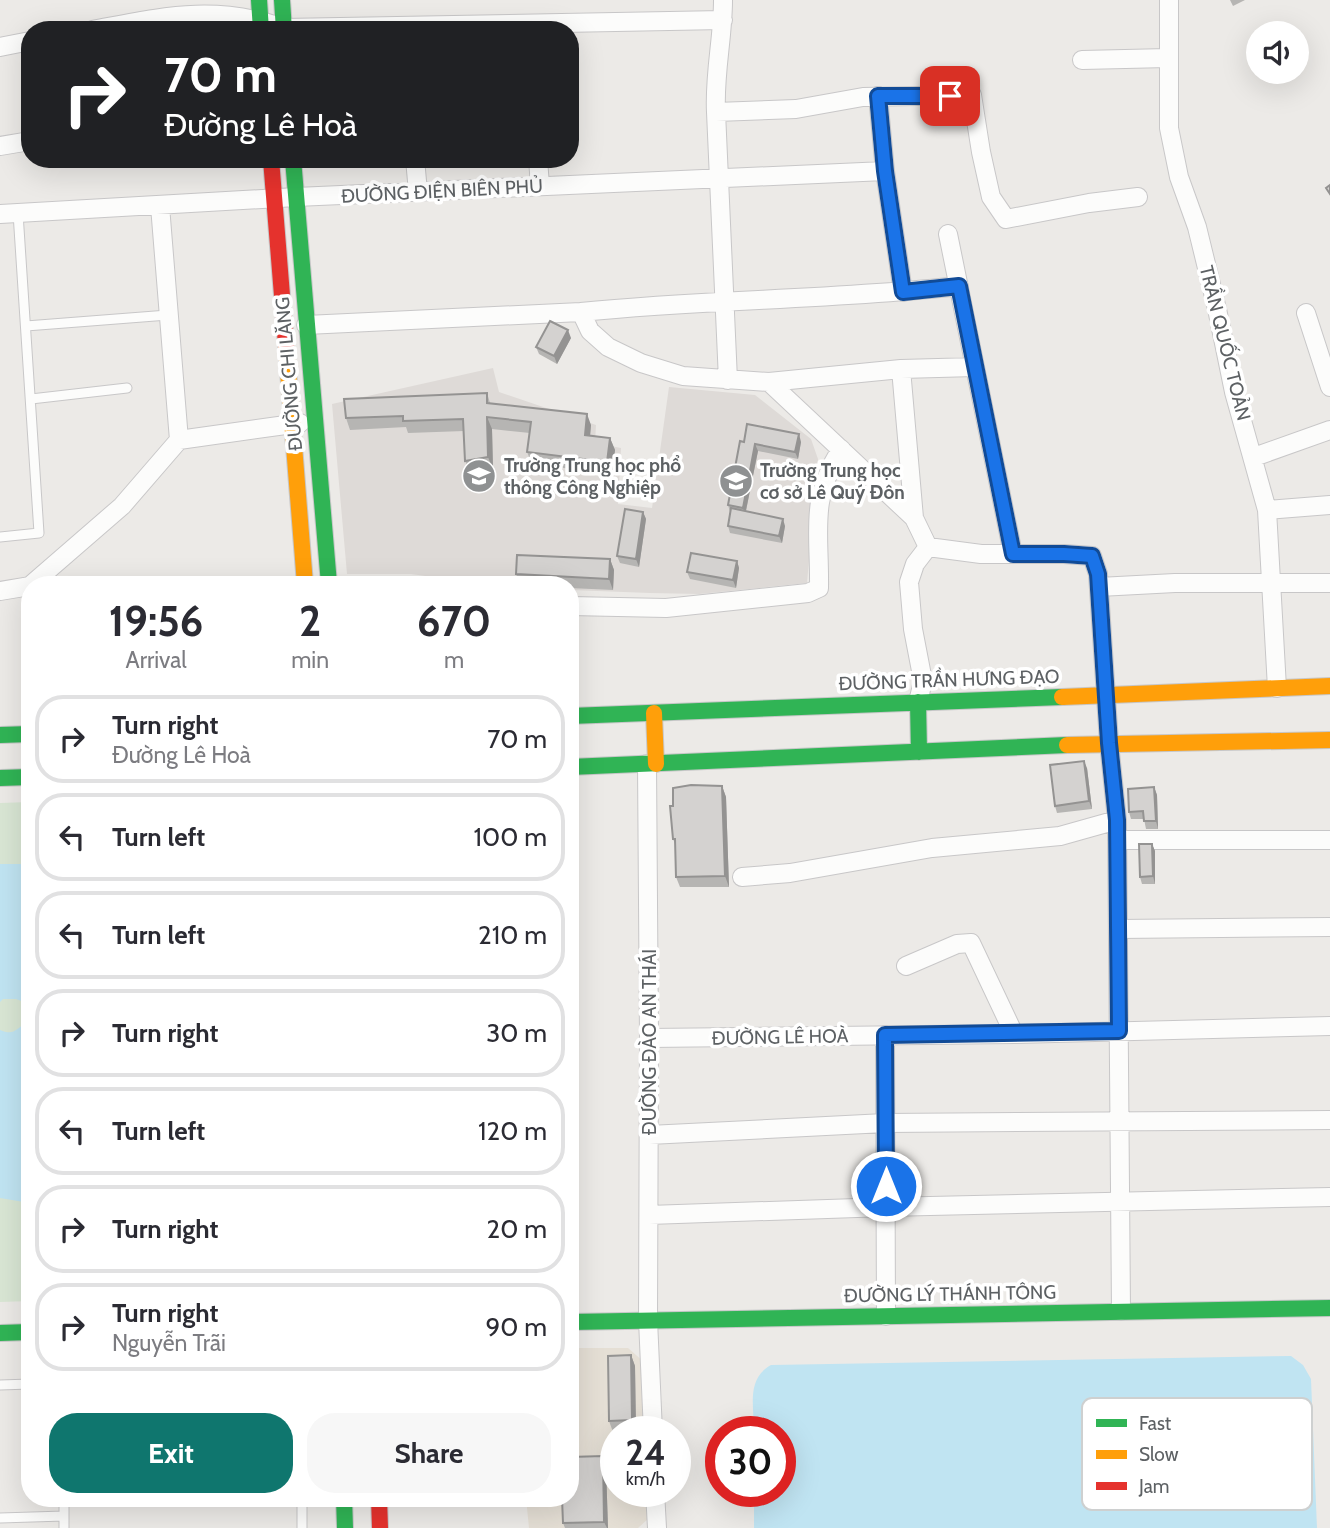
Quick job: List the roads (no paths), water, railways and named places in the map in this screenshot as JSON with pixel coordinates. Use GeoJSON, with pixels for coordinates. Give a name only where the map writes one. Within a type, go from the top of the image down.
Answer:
{"type":"FeatureCollection","features":[{"type":"Feature","properties":{"kind":"main road"},"geometry":{"type":"LineString","coordinates":[[259,0],[260,21]]}},
{"type":"Feature","properties":{"kind":"main road"},"geometry":{"type":"LineString","coordinates":[[282,0],[283,21]]}},
{"type":"Feature","properties":{"kind":"main road","name":"ĐƯỜNG CHI LĂNG"},"geometry":{"type":"LineString","coordinates":[[272,168],[304,576]]}},
{"type":"Feature","properties":{"kind":"main road","name":"ĐƯỜNG CHI LĂNG"},"geometry":{"type":"LineString","coordinates":[[294,168],[328,576]]}},
{"type":"Feature","properties":{"kind":"main road","name":"ĐƯỜNG TRẦN HƯNG ĐẠO"},"geometry":{"type":"LineString","coordinates":[[579,716],[1330,686]]}},
{"type":"Feature","properties":{"kind":"main road"},"geometry":{"type":"LineString","coordinates":[[918,702],[919,752]]}},
{"type":"Feature","properties":{"kind":"main road"},"geometry":{"type":"LineString","coordinates":[[651,764],[654,713]]}},
{"type":"Feature","properties":{"kind":"main road"},"geometry":{"type":"LineString","coordinates":[[0,735],[21,734]]}},
{"type":"Feature","properties":{"kind":"main road"},"geometry":{"type":"LineString","coordinates":[[579,766],[1109,743],[1330,740]]}},
{"type":"Feature","properties":{"kind":"main road"},"geometry":{"type":"LineString","coordinates":[[0,778],[21,777]]}},
{"type":"Feature","properties":{"kind":"main road","name":"ĐƯỜNG LÝ THÁNH TÔNG"},"geometry":{"type":"LineString","coordinates":[[579,1322],[1330,1308]]}},
{"type":"Feature","properties":{"kind":"main road"},"geometry":{"type":"LineString","coordinates":[[0,1333],[21,1332]]}},
{"type":"Feature","properties":{"kind":"main road"},"geometry":{"type":"LineString","coordinates":[[344,1507],[345,1528]]}},
{"type":"Feature","properties":{"kind":"main road"},"geometry":{"type":"LineString","coordinates":[[379,1507],[380,1528]]}},
{"type":"Feature","properties":{"kind":"street"},"geometry":{"type":"LineString","coordinates":[[723,0],[715,86],[728,380]]}},
{"type":"Feature","properties":{"kind":"street","name":"TRẦN QUỐC TOẢN"},"geometry":{"type":"LineString","coordinates":[[1169,0],[1169,128],[1179,177],[1196,227],[1217,309],[1234,392],[1267,510],[1277,688]]}},
{"type":"Feature","properties":{"kind":"street"},"geometry":{"type":"LineString","coordinates":[[142,21],[176,15],[221,13],[247,21]]}},
{"type":"Feature","properties":{"kind":"street"},"geometry":{"type":"LineString","coordinates":[[579,25],[723,20]]}},
{"type":"Feature","properties":{"kind":"street"},"geometry":{"type":"LineString","coordinates":[[0,47],[21,43]]}},
{"type":"Feature","properties":{"kind":"street"},"geometry":{"type":"LineString","coordinates":[[1082,60],[1168,58]]}},
{"type":"Feature","properties":{"kind":"street"},"geometry":{"type":"LineString","coordinates":[[716,112],[796,109],[878,96],[972,95],[991,197],[1006,219],[1089,203],[1138,197]]}},
{"type":"Feature","properties":{"kind":"street"},"geometry":{"type":"LineString","coordinates":[[878,96],[885,171],[903,292]]}},
{"type":"Feature","properties":{"kind":"street"},"geometry":{"type":"LineString","coordinates":[[0,146],[21,142]]}},
{"type":"Feature","properties":{"kind":"street"},"geometry":{"type":"LineString","coordinates":[[416,168],[418,192]]}},
{"type":"Feature","properties":{"kind":"street"},"geometry":{"type":"LineString","coordinates":[[539,168],[540,186]]}},
{"type":"Feature","properties":{"kind":"street","name":"ĐƯỜNG ĐIỆN BIÊN PHỦ"},"geometry":{"type":"LineString","coordinates":[[9,214],[296,197],[885,171]]}},
{"type":"Feature","properties":{"kind":"street"},"geometry":{"type":"LineString","coordinates":[[160,206],[179,440]]}},
{"type":"Feature","properties":{"kind":"street"},"geometry":{"type":"LineString","coordinates":[[948,234],[1013,554]]}},
{"type":"Feature","properties":{"kind":"street"},"geometry":{"type":"LineString","coordinates":[[306,326],[581,312],[724,301],[903,292],[959,286]]}},
{"type":"Feature","properties":{"kind":"street"},"geometry":{"type":"LineString","coordinates":[[581,312],[590,331],[608,347],[641,363],[683,376],[769,382],[901,369],[975,367]]}},
{"type":"Feature","properties":{"kind":"street"},"geometry":{"type":"LineString","coordinates":[[1306,313],[1330,387]]}},
{"type":"Feature","properties":{"kind":"street"},"geometry":{"type":"LineString","coordinates":[[901,369],[914,518],[928,547]]}},
{"type":"Feature","properties":{"kind":"street"},"geometry":{"type":"LineString","coordinates":[[769,382],[914,518]]}},
{"type":"Feature","properties":{"kind":"street"},"geometry":{"type":"LineString","coordinates":[[42,576],[122,506],[179,440],[314,421]]}},
{"type":"Feature","properties":{"kind":"street"},"geometry":{"type":"LineString","coordinates":[[1254,457],[1330,430]]}},
{"type":"Feature","properties":{"kind":"street"},"geometry":{"type":"LineString","coordinates":[[579,606],[666,608],[808,593],[819,587],[816,518],[824,482],[841,449]]}},
{"type":"Feature","properties":{"kind":"street"},"geometry":{"type":"LineString","coordinates":[[1267,510],[1330,505]]}},
{"type":"Feature","properties":{"kind":"street"},"geometry":{"type":"LineString","coordinates":[[928,547],[981,554],[1092,556],[1098,574],[1118,840],[1121,1311]]}},
{"type":"Feature","properties":{"kind":"street"},"geometry":{"type":"LineString","coordinates":[[918,702],[923,681],[913,629],[909,582],[915,564],[928,547]]}},
{"type":"Feature","properties":{"kind":"street"},"geometry":{"type":"LineString","coordinates":[[1099,587],[1175,583],[1330,583]]}},
{"type":"Feature","properties":{"kind":"street"},"geometry":{"type":"LineString","coordinates":[[0,592],[21,588]]}},
{"type":"Feature","properties":{"kind":"street","name":"ĐƯỜNG ĐÀO AN THÁI"},"geometry":{"type":"LineString","coordinates":[[651,764],[648,1320],[652,1416]]}},
{"type":"Feature","properties":{"kind":"street"},"geometry":{"type":"LineString","coordinates":[[742,877],[790,873],[932,848],[1060,836],[1117,820]]}},
{"type":"Feature","properties":{"kind":"street"},"geometry":{"type":"LineString","coordinates":[[1118,840],[1330,840]]}},
{"type":"Feature","properties":{"kind":"street"},"geometry":{"type":"LineString","coordinates":[[1118,929],[1330,927]]}},
{"type":"Feature","properties":{"kind":"street"},"geometry":{"type":"LineString","coordinates":[[906,966],[957,944],[971,943],[1014,1034]]}},
{"type":"Feature","properties":{"kind":"street","name":"ĐƯỜNG LÊ HOÀ"},"geometry":{"type":"LineString","coordinates":[[649,1038],[1014,1034],[1330,1026]]}},
{"type":"Feature","properties":{"kind":"street"},"geometry":{"type":"LineString","coordinates":[[885,1035],[886,1316]]}},
{"type":"Feature","properties":{"kind":"street"},"geometry":{"type":"LineString","coordinates":[[649,1135],[885,1123],[1330,1120]]}},
{"type":"Feature","properties":{"kind":"street"},"geometry":{"type":"LineString","coordinates":[[649,1215],[1330,1197]]}},
{"type":"Feature","properties":{"kind":"street"},"geometry":{"type":"LineString","coordinates":[[656,1507],[657,1528]]}},
{"type":"Feature","properties":{"kind":"lane"},"geometry":{"type":"LineString","coordinates":[[0,537],[39,533],[26,326],[9,214]]}},
{"type":"Feature","properties":{"kind":"lane"},"geometry":{"type":"LineString","coordinates":[[26,326],[168,315]]}},
{"type":"Feature","properties":{"kind":"lane"},"geometry":{"type":"LineString","coordinates":[[31,399],[127,388]]}},
{"type":"Feature","properties":{"kind":"lane"},"geometry":{"type":"LineString","coordinates":[[0,1385],[21,1384]]}},
{"type":"Feature","properties":{"kind":"lane"},"geometry":{"type":"LineString","coordinates":[[64,1507],[64,1528]]}},
{"type":"Feature","properties":{"kind":"lane"},"geometry":{"type":"LineString","coordinates":[[302,1507],[302,1528]]}},
{"type":"Feature","properties":{"kind":"lane"},"geometry":{"type":"LineString","coordinates":[[0,1518],[64,1516]]}},
{"type":"Feature","properties":{"kind":"water"},"geometry":{"type":"Polygon","coordinates":[[[0,864],[21,864],[21,1001],[3,999],[0,1002],[0,864]]]}},
{"type":"Feature","properties":{"kind":"water"},"geometry":{"type":"Polygon","coordinates":[[[21,1026],[21,1202],[0,1198],[0,1030],[12,1032],[21,1026]]]}},
{"type":"Feature","properties":{"kind":"water"},"geometry":{"type":"Polygon","coordinates":[[[1291,1356],[1303,1365],[1311,1379],[1312,1398],[1082,1398],[1082,1510],[1312,1510],[1312,1404],[1317,1528],[754,1528],[754,1507],[796,1507],[796,1416],[753,1416],[753,1394],[763,1371],[771,1365],[1291,1356]]]}},
{"type":"Feature","properties":{"kind":"place","name":"Trường Trung học phổ thông Công Nghiệp"},"geometry":{"type":"Point","coordinates":[479,476]}},
{"type":"Feature","properties":{"kind":"place","name":"Trường Trung học cơ sở Lê Quý Đôn"},"geometry":{"type":"Point","coordinates":[736,481]}}]}
